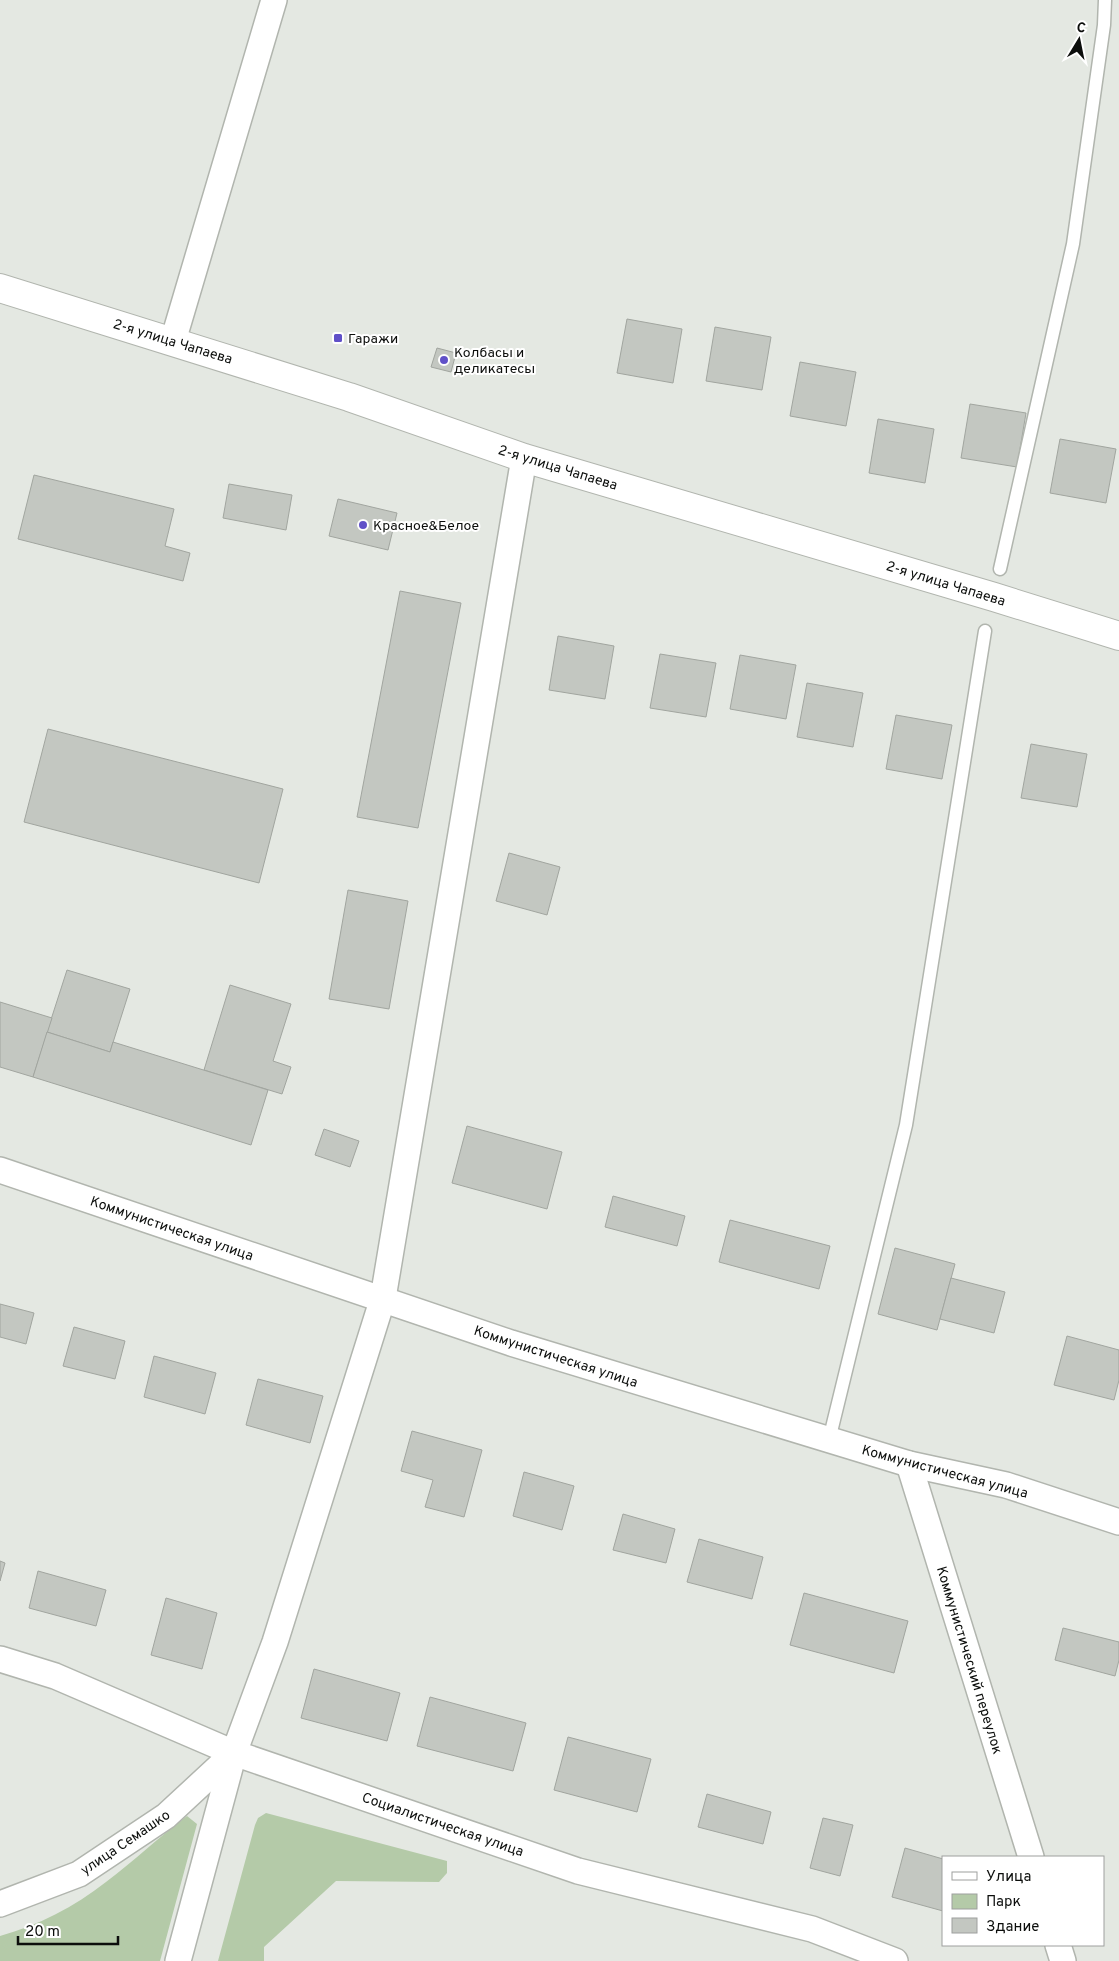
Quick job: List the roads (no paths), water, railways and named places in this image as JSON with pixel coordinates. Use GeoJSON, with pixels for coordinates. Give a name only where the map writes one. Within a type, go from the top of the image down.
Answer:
{"type":"FeatureCollection","features":[{"type":"Feature","properties":{"kind":"main road","name":"2-я улица Чапаева"},"geometry":{"type":"LineString","coordinates":[[0,288],[173,340],[392,411],[524,458],[1119,636]]}},
{"type":"Feature","properties":{"kind":"street"},"geometry":{"type":"LineString","coordinates":[[173,340],[274,0]]}},
{"type":"Feature","properties":{"kind":"street"},"geometry":{"type":"LineString","coordinates":[[178,1961],[234,1753],[275,1642],[383,1298],[524,458]]}},
{"type":"Feature","properties":{"kind":"street","name":"Коммунистическая улица"},"geometry":{"type":"LineString","coordinates":[[0,1170],[383,1298],[511,1343],[909,1464],[1006,1485],[1119,1522]]}},
{"type":"Feature","properties":{"kind":"street","name":"Коммунистический переулок"},"geometry":{"type":"LineString","coordinates":[[909,1464],[1031,1856]]}},
{"type":"Feature","properties":{"kind":"street","name":"Социалистическая улица"},"geometry":{"type":"LineString","coordinates":[[0,1659],[55,1676],[234,1753],[578,1871],[812,1929],[895,1961]]}},
{"type":"Feature","properties":{"kind":"street","name":"улица Семашко"},"geometry":{"type":"LineString","coordinates":[[0,1904],[79,1874],[166,1816],[234,1753]]}},
{"type":"Feature","properties":{"kind":"street"},"geometry":{"type":"LineString","coordinates":[[1058,1946],[1063,1961]]}},
{"type":"Feature","properties":{"kind":"lane"},"geometry":{"type":"LineString","coordinates":[[1000,568],[1073,244],[1103,34],[1105,0]]}},
{"type":"Feature","properties":{"kind":"lane"},"geometry":{"type":"LineString","coordinates":[[829,1440],[906,1125],[985,631]]}},
{"type":"Feature","properties":{"kind":"place","name":"Гаражи"},"geometry":{"type":"Point","coordinates":[338,338]}},
{"type":"Feature","properties":{"kind":"place","name":"Колбасы и деликатесы"},"geometry":{"type":"Point","coordinates":[444,360]}},
{"type":"Feature","properties":{"kind":"place","name":"Красное&Белое"},"geometry":{"type":"Point","coordinates":[363,525]}}]}
